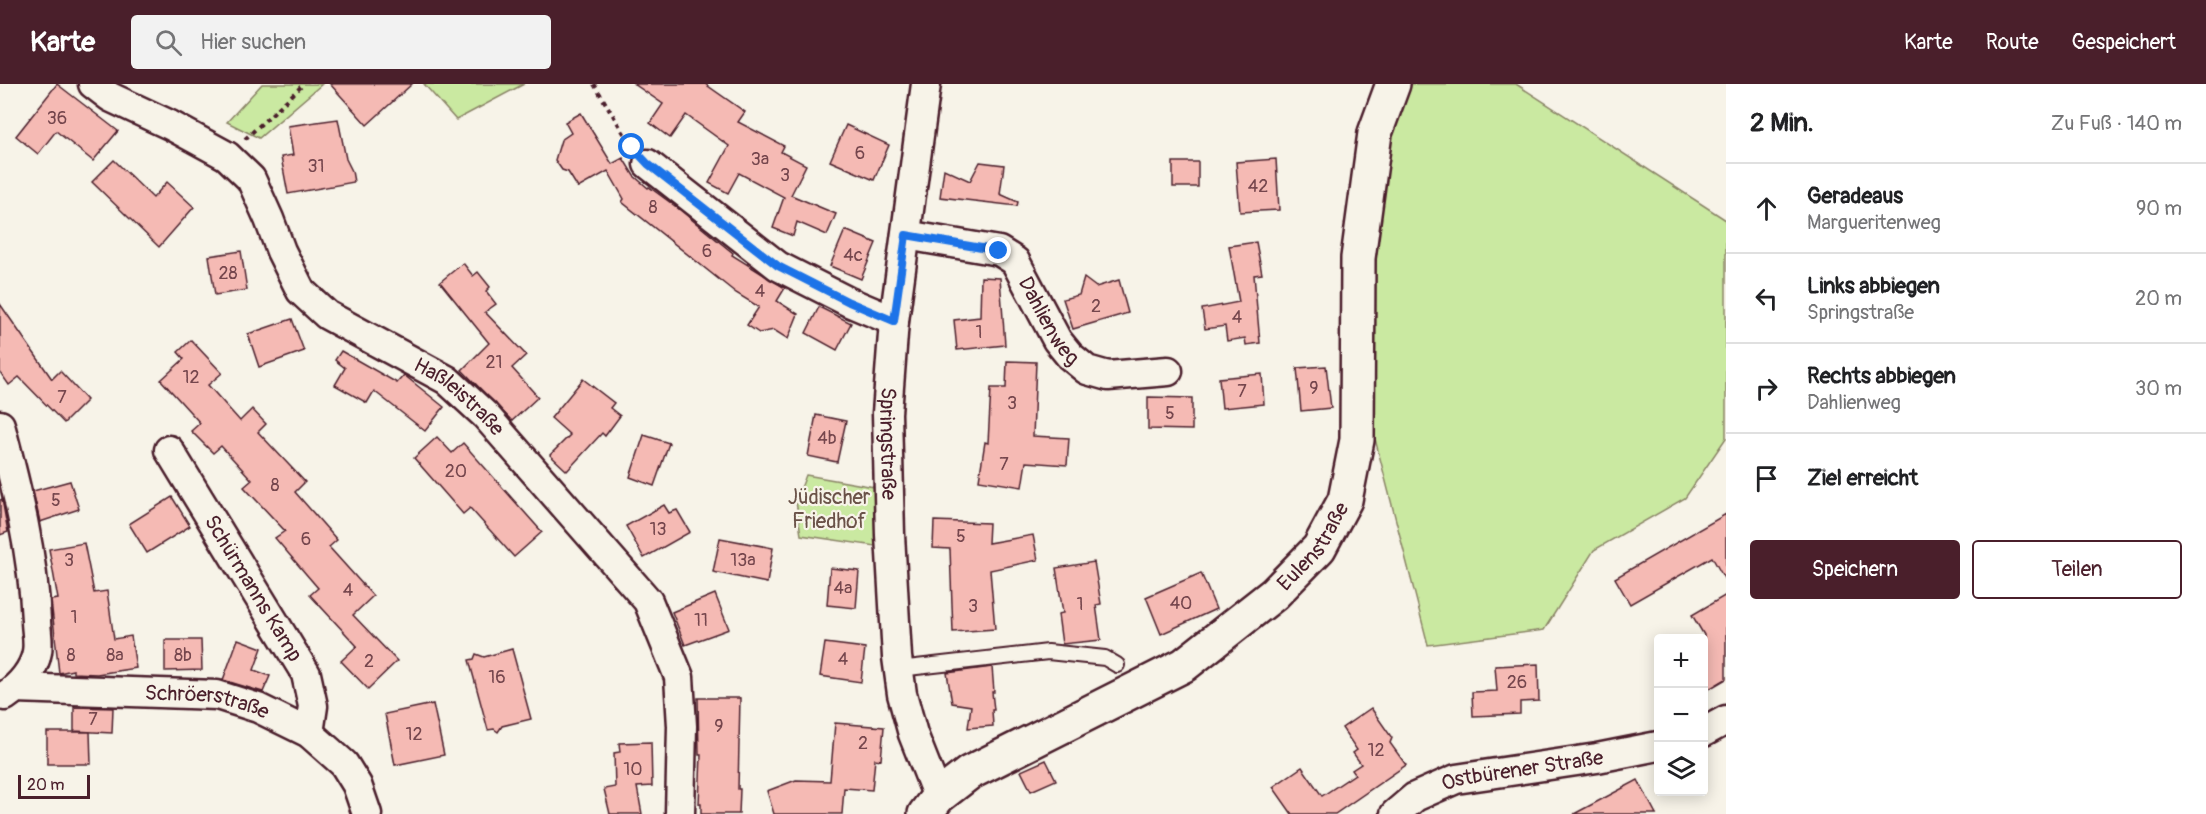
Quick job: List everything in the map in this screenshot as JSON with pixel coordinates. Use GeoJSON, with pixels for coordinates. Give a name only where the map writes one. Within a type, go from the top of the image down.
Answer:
{"type":"FeatureCollection","features":[{"type":"Feature","properties":{"kind":"main road","name":"Eulenstraße"},"geometry":{"type":"LineString","coordinates":[[931,805],[969,773],[1184,665],[1274,594],[1319,548],[1345,500],[1357,440],[1358,258],[1375,133],[1393,84]]}},
{"type":"Feature","properties":{"kind":"street","name":"Haßleistraße"},"geometry":{"type":"LineString","coordinates":[[93,84],[110,97],[170,125],[227,156],[251,179],[281,251],[301,291],[327,315],[447,380],[485,415],[648,601],[679,677],[682,726],[680,814]]}},
{"type":"Feature","properties":{"kind":"street","name":"Springstraße"},"geometry":{"type":"LineString","coordinates":[[926,84],[894,321],[887,414],[890,535],[899,669],[902,693],[931,805]]}},
{"type":"Feature","properties":{"kind":"street"},"geometry":{"type":"LineString","coordinates":[[648,164],[778,266],[849,302],[894,321]]}},
{"type":"Feature","properties":{"kind":"street","name":"Dahlienweg"},"geometry":{"type":"LineString","coordinates":[[906,235],[999,251],[1015,261],[1057,340],[1070,356],[1087,370],[1108,376],[1168,372]]}},
{"type":"Feature","properties":{"kind":"street"},"geometry":{"type":"LineString","coordinates":[[0,425],[26,532],[35,599],[37,652],[30,671],[8,694]]}},
{"type":"Feature","properties":{"kind":"street","name":"Schürmanns Kamp"},"geometry":{"type":"LineString","coordinates":[[169,450],[306,674],[314,706],[309,734]]}},
{"type":"Feature","properties":{"kind":"street","name":"Schröerstraße"},"geometry":{"type":"LineString","coordinates":[[8,694],[217,695],[258,708],[309,734],[344,764],[357,785],[367,814]]}},
{"type":"Feature","properties":{"kind":"street"},"geometry":{"type":"LineString","coordinates":[[1708,730],[1726,720]]}},
{"type":"Feature","properties":{"kind":"street","name":"Ostbürener Straße"},"geometry":{"type":"LineString","coordinates":[[1395,814],[1415,797],[1456,779],[1654,747]]}},
{"type":"Feature","properties":{"kind":"lane"},"geometry":{"type":"LineString","coordinates":[[899,669],[1048,652],[1105,658],[1117,665]]}},
{"type":"Feature","properties":{"kind":"path"},"geometry":{"type":"LineString","coordinates":[[227,156],[304,84]]}},
{"type":"Feature","properties":{"kind":"path"},"geometry":{"type":"LineString","coordinates":[[594,84],[632,147],[648,164]]}},
{"type":"Feature","properties":{"kind":"green space"},"geometry":{"type":"Polygon","coordinates":[[[262,84],[322,84],[259,138],[227,122],[262,84]]]}},
{"type":"Feature","properties":{"kind":"green space"},"geometry":{"type":"Polygon","coordinates":[[[424,84],[524,84],[456,120],[424,84]]]}},
{"type":"Feature","properties":{"kind":"green space"},"geometry":{"type":"Polygon","coordinates":[[[1406,84],[1516,84],[1726,220],[1726,438],[1685,498],[1594,550],[1544,630],[1428,645],[1374,435],[1370,311],[1379,186],[1395,111],[1406,84]]]}},
{"type":"Feature","properties":{"kind":"green space","name":"Jüdischer Friedhof"},"geometry":{"type":"Polygon","coordinates":[[[806,475],[874,487],[875,546],[801,535],[796,501],[806,475]]]}},
{"type":"Feature","properties":{"kind":"building"},"geometry":{"type":"Polygon","coordinates":[[[57,84],[118,131],[93,161],[56,131],[38,154],[16,136],[57,84]]]}},
{"type":"Feature","properties":{"kind":"building"},"geometry":{"type":"Polygon","coordinates":[[[330,84],[412,84],[367,125],[330,84]]]}},
{"type":"Feature","properties":{"kind":"building"},"geometry":{"type":"Polygon","coordinates":[[[634,84],[705,84],[745,112],[738,122],[784,146],[781,152],[806,165],[791,195],[836,214],[827,235],[797,222],[793,236],[773,228],[784,197],[739,173],[728,193],[709,183],[729,146],[686,115],[670,138],[650,123],[663,104],[634,84]]]}},
{"type":"Feature","properties":{"kind":"building"},"geometry":{"type":"Polygon","coordinates":[[[581,113],[612,164],[623,158],[634,176],[648,188],[675,206],[733,253],[732,255],[785,288],[777,301],[798,314],[788,339],[774,330],[759,333],[747,325],[759,307],[736,293],[622,202],[624,199],[608,171],[578,188],[568,172],[562,170],[555,160],[561,140],[571,133],[565,122],[581,113]]]}},
{"type":"Feature","properties":{"kind":"building"},"geometry":{"type":"Polygon","coordinates":[[[338,119],[346,159],[354,182],[288,194],[281,157],[293,155],[288,126],[338,119]]]}},
{"type":"Feature","properties":{"kind":"building"},"geometry":{"type":"Polygon","coordinates":[[[846,125],[889,145],[874,180],[830,161],[846,125]]]}},
{"type":"Feature","properties":{"kind":"building"},"geometry":{"type":"Polygon","coordinates":[[[1276,159],[1279,210],[1240,212],[1236,162],[1276,159]]]}},
{"type":"Feature","properties":{"kind":"building"},"geometry":{"type":"Polygon","coordinates":[[[114,160],[153,198],[167,182],[194,207],[159,247],[92,182],[114,160]]]}},
{"type":"Feature","properties":{"kind":"building"},"geometry":{"type":"Polygon","coordinates":[[[980,162],[1004,165],[1000,194],[1018,202],[1017,206],[940,197],[944,169],[970,181],[980,162]]]}},
{"type":"Feature","properties":{"kind":"building"},"geometry":{"type":"Polygon","coordinates":[[[1173,162],[1198,162],[1198,187],[1173,187],[1173,162]]]}},
{"type":"Feature","properties":{"kind":"building"},"geometry":{"type":"Polygon","coordinates":[[[845,230],[876,243],[861,279],[830,266],[845,230]]]}},
{"type":"Feature","properties":{"kind":"building"},"geometry":{"type":"Polygon","coordinates":[[[1256,242],[1262,274],[1254,275],[1260,343],[1246,345],[1245,338],[1227,341],[1225,326],[1205,329],[1202,309],[1239,302],[1229,246],[1256,242]]]}},
{"type":"Feature","properties":{"kind":"building"},"geometry":{"type":"Polygon","coordinates":[[[241,251],[247,290],[215,295],[209,256],[241,251]]]}},
{"type":"Feature","properties":{"kind":"building"},"geometry":{"type":"Polygon","coordinates":[[[463,263],[473,276],[478,272],[490,287],[486,291],[496,304],[485,312],[526,355],[512,368],[538,397],[512,421],[462,370],[489,343],[440,282],[463,263]]]}},
{"type":"Feature","properties":{"kind":"building"},"geometry":{"type":"Polygon","coordinates":[[[981,277],[1000,278],[1005,345],[957,350],[954,320],[980,317],[981,277]]]}},
{"type":"Feature","properties":{"kind":"building"},"geometry":{"type":"Polygon","coordinates":[[[1084,278],[1096,287],[1119,280],[1128,313],[1073,329],[1063,299],[1079,295],[1084,278]]]}},
{"type":"Feature","properties":{"kind":"building"},"geometry":{"type":"Polygon","coordinates":[[[0,304],[52,379],[60,371],[87,400],[64,423],[19,377],[9,385],[0,372],[0,304]]]}},
{"type":"Feature","properties":{"kind":"building"},"geometry":{"type":"Polygon","coordinates":[[[819,307],[851,323],[837,350],[806,333],[819,307]]]}},
{"type":"Feature","properties":{"kind":"building"},"geometry":{"type":"Polygon","coordinates":[[[292,319],[304,351],[259,367],[248,334],[292,319]]]}},
{"type":"Feature","properties":{"kind":"building"},"geometry":{"type":"Polygon","coordinates":[[[191,340],[222,373],[208,385],[240,421],[252,409],[266,424],[258,432],[305,482],[295,492],[337,540],[329,547],[373,596],[353,615],[397,661],[368,689],[341,661],[357,646],[310,595],[318,588],[275,538],[285,531],[244,487],[252,480],[221,446],[213,453],[191,431],[200,423],[161,380],[184,359],[178,352],[191,340]]]}},
{"type":"Feature","properties":{"kind":"building"},"geometry":{"type":"Polygon","coordinates":[[[341,351],[397,383],[404,375],[444,407],[425,431],[374,391],[367,403],[335,385],[345,368],[335,360],[341,351]]]}},
{"type":"Feature","properties":{"kind":"building"},"geometry":{"type":"Polygon","coordinates":[[[1007,361],[1036,362],[1033,436],[1069,438],[1067,465],[1026,462],[1022,487],[979,480],[985,442],[988,443],[991,388],[1006,388],[1007,361]]]}},
{"type":"Feature","properties":{"kind":"building"},"geometry":{"type":"Polygon","coordinates":[[[1326,366],[1331,408],[1301,411],[1297,368],[1326,366]]]}},
{"type":"Feature","properties":{"kind":"building"},"geometry":{"type":"Polygon","coordinates":[[[1262,374],[1264,404],[1222,408],[1219,378],[1262,374]]]}},
{"type":"Feature","properties":{"kind":"building"},"geometry":{"type":"Polygon","coordinates":[[[583,379],[614,403],[610,408],[620,416],[605,436],[602,433],[567,471],[550,455],[570,435],[551,418],[583,379]]]}},
{"type":"Feature","properties":{"kind":"building"},"geometry":{"type":"Polygon","coordinates":[[[1148,397],[1192,398],[1192,430],[1148,429],[1148,397]]]}},
{"type":"Feature","properties":{"kind":"building"},"geometry":{"type":"Polygon","coordinates":[[[816,415],[846,421],[837,462],[808,456],[816,415]]]}},
{"type":"Feature","properties":{"kind":"building"},"geometry":{"type":"Polygon","coordinates":[[[644,435],[669,443],[654,486],[630,477],[644,435]]]}},
{"type":"Feature","properties":{"kind":"building"},"geometry":{"type":"Polygon","coordinates":[[[437,437],[452,453],[463,443],[542,532],[514,557],[470,508],[463,514],[414,458],[437,437]]]}},
{"type":"Feature","properties":{"kind":"building"},"geometry":{"type":"Polygon","coordinates":[[[70,481],[79,509],[40,522],[33,491],[70,481]]]}},
{"type":"Feature","properties":{"kind":"building"},"geometry":{"type":"Polygon","coordinates":[[[172,497],[190,526],[147,553],[129,524],[172,497]]]}},
{"type":"Feature","properties":{"kind":"building"},"geometry":{"type":"Polygon","coordinates":[[[2,499],[8,532],[0,535],[0,500],[2,499]]]}},
{"type":"Feature","properties":{"kind":"building"},"geometry":{"type":"Polygon","coordinates":[[[664,505],[669,513],[677,510],[690,532],[644,558],[626,526],[664,505]]]}},
{"type":"Feature","properties":{"kind":"building"},"geometry":{"type":"Polygon","coordinates":[[[1726,514],[1726,582],[1712,557],[1630,604],[1615,578],[1726,514]]]}},
{"type":"Feature","properties":{"kind":"building"},"geometry":{"type":"Polygon","coordinates":[[[934,521],[989,523],[988,543],[1033,535],[1038,560],[990,570],[995,629],[953,632],[950,549],[933,548],[934,521]]]}},
{"type":"Feature","properties":{"kind":"building"},"geometry":{"type":"Polygon","coordinates":[[[720,538],[773,548],[767,583],[713,572],[720,538]]]}},
{"type":"Feature","properties":{"kind":"building"},"geometry":{"type":"Polygon","coordinates":[[[84,543],[94,593],[107,591],[114,639],[131,636],[136,668],[97,674],[73,673],[73,670],[59,673],[51,600],[58,599],[49,549],[84,543]]]}},
{"type":"Feature","properties":{"kind":"building"},"geometry":{"type":"Polygon","coordinates":[[[1094,562],[1101,604],[1096,605],[1101,640],[1062,644],[1058,614],[1063,613],[1056,568],[1094,562]]]}},
{"type":"Feature","properties":{"kind":"building"},"geometry":{"type":"Polygon","coordinates":[[[830,568],[859,571],[856,608],[827,605],[830,568]]]}},
{"type":"Feature","properties":{"kind":"building"},"geometry":{"type":"Polygon","coordinates":[[[1201,573],[1216,609],[1161,634],[1146,597],[1201,573]]]}},
{"type":"Feature","properties":{"kind":"building"},"geometry":{"type":"Polygon","coordinates":[[[715,594],[729,629],[685,645],[672,612],[715,594]]]}},
{"type":"Feature","properties":{"kind":"building"},"geometry":{"type":"Polygon","coordinates":[[[1726,595],[1726,679],[1708,690],[1708,634],[1703,634],[1692,615],[1726,595]]]}},
{"type":"Feature","properties":{"kind":"building"},"geometry":{"type":"Polygon","coordinates":[[[238,639],[262,648],[254,670],[270,676],[263,692],[223,680],[238,639]]]}},
{"type":"Feature","properties":{"kind":"building"},"geometry":{"type":"Polygon","coordinates":[[[165,640],[201,640],[202,670],[165,671],[165,640]]]}},
{"type":"Feature","properties":{"kind":"building"},"geometry":{"type":"Polygon","coordinates":[[[825,643],[865,648],[861,682],[820,676],[825,643]]]}},
{"type":"Feature","properties":{"kind":"building"},"geometry":{"type":"Polygon","coordinates":[[[512,649],[531,719],[502,726],[498,732],[494,729],[488,730],[469,660],[474,659],[476,654],[484,657],[512,649]]]}},
{"type":"Feature","properties":{"kind":"building"},"geometry":{"type":"Polygon","coordinates":[[[1538,664],[1539,701],[1520,702],[1520,714],[1473,716],[1472,692],[1497,691],[1495,666],[1538,664]]]}},
{"type":"Feature","properties":{"kind":"building"},"geometry":{"type":"Polygon","coordinates":[[[992,667],[993,726],[968,728],[971,706],[952,703],[947,673],[992,667]]]}},
{"type":"Feature","properties":{"kind":"building"},"geometry":{"type":"Polygon","coordinates":[[[698,698],[740,698],[739,814],[701,814],[698,698]]]}},
{"type":"Feature","properties":{"kind":"building"},"geometry":{"type":"Polygon","coordinates":[[[433,704],[444,755],[395,765],[385,714],[433,704]]]}},
{"type":"Feature","properties":{"kind":"building"},"geometry":{"type":"Polygon","coordinates":[[[74,707],[113,708],[112,733],[74,731],[74,707]]]}},
{"type":"Feature","properties":{"kind":"building"},"geometry":{"type":"Polygon","coordinates":[[[1371,708],[1392,738],[1390,743],[1406,765],[1335,814],[1292,814],[1273,787],[1302,767],[1322,796],[1355,774],[1352,770],[1361,764],[1353,753],[1357,750],[1342,728],[1371,708]]]}},
{"type":"Feature","properties":{"kind":"building"},"geometry":{"type":"Polygon","coordinates":[[[835,723],[884,727],[881,760],[875,759],[872,790],[844,788],[842,814],[774,814],[767,791],[796,780],[830,781],[835,723]]]}},
{"type":"Feature","properties":{"kind":"building"},"geometry":{"type":"Polygon","coordinates":[[[47,732],[90,732],[91,764],[47,764],[47,732]]]}},
{"type":"Feature","properties":{"kind":"building"},"geometry":{"type":"Polygon","coordinates":[[[651,742],[652,786],[637,787],[642,814],[610,814],[604,789],[615,787],[614,753],[620,752],[619,743],[651,742]]]}},
{"type":"Feature","properties":{"kind":"building"},"geometry":{"type":"Polygon","coordinates":[[[1046,760],[1056,780],[1031,791],[1021,771],[1046,760]]]}},
{"type":"Feature","properties":{"kind":"building"},"geometry":{"type":"Polygon","coordinates":[[[1638,780],[1656,814],[1574,814],[1638,780]]]}},
{"type":"Feature","properties":{"kind":"route"},"geometry":{"type":"LineString","coordinates":[[632,147],[648,164],[778,266],[849,302],[894,321],[906,235],[999,251]]}}]}
